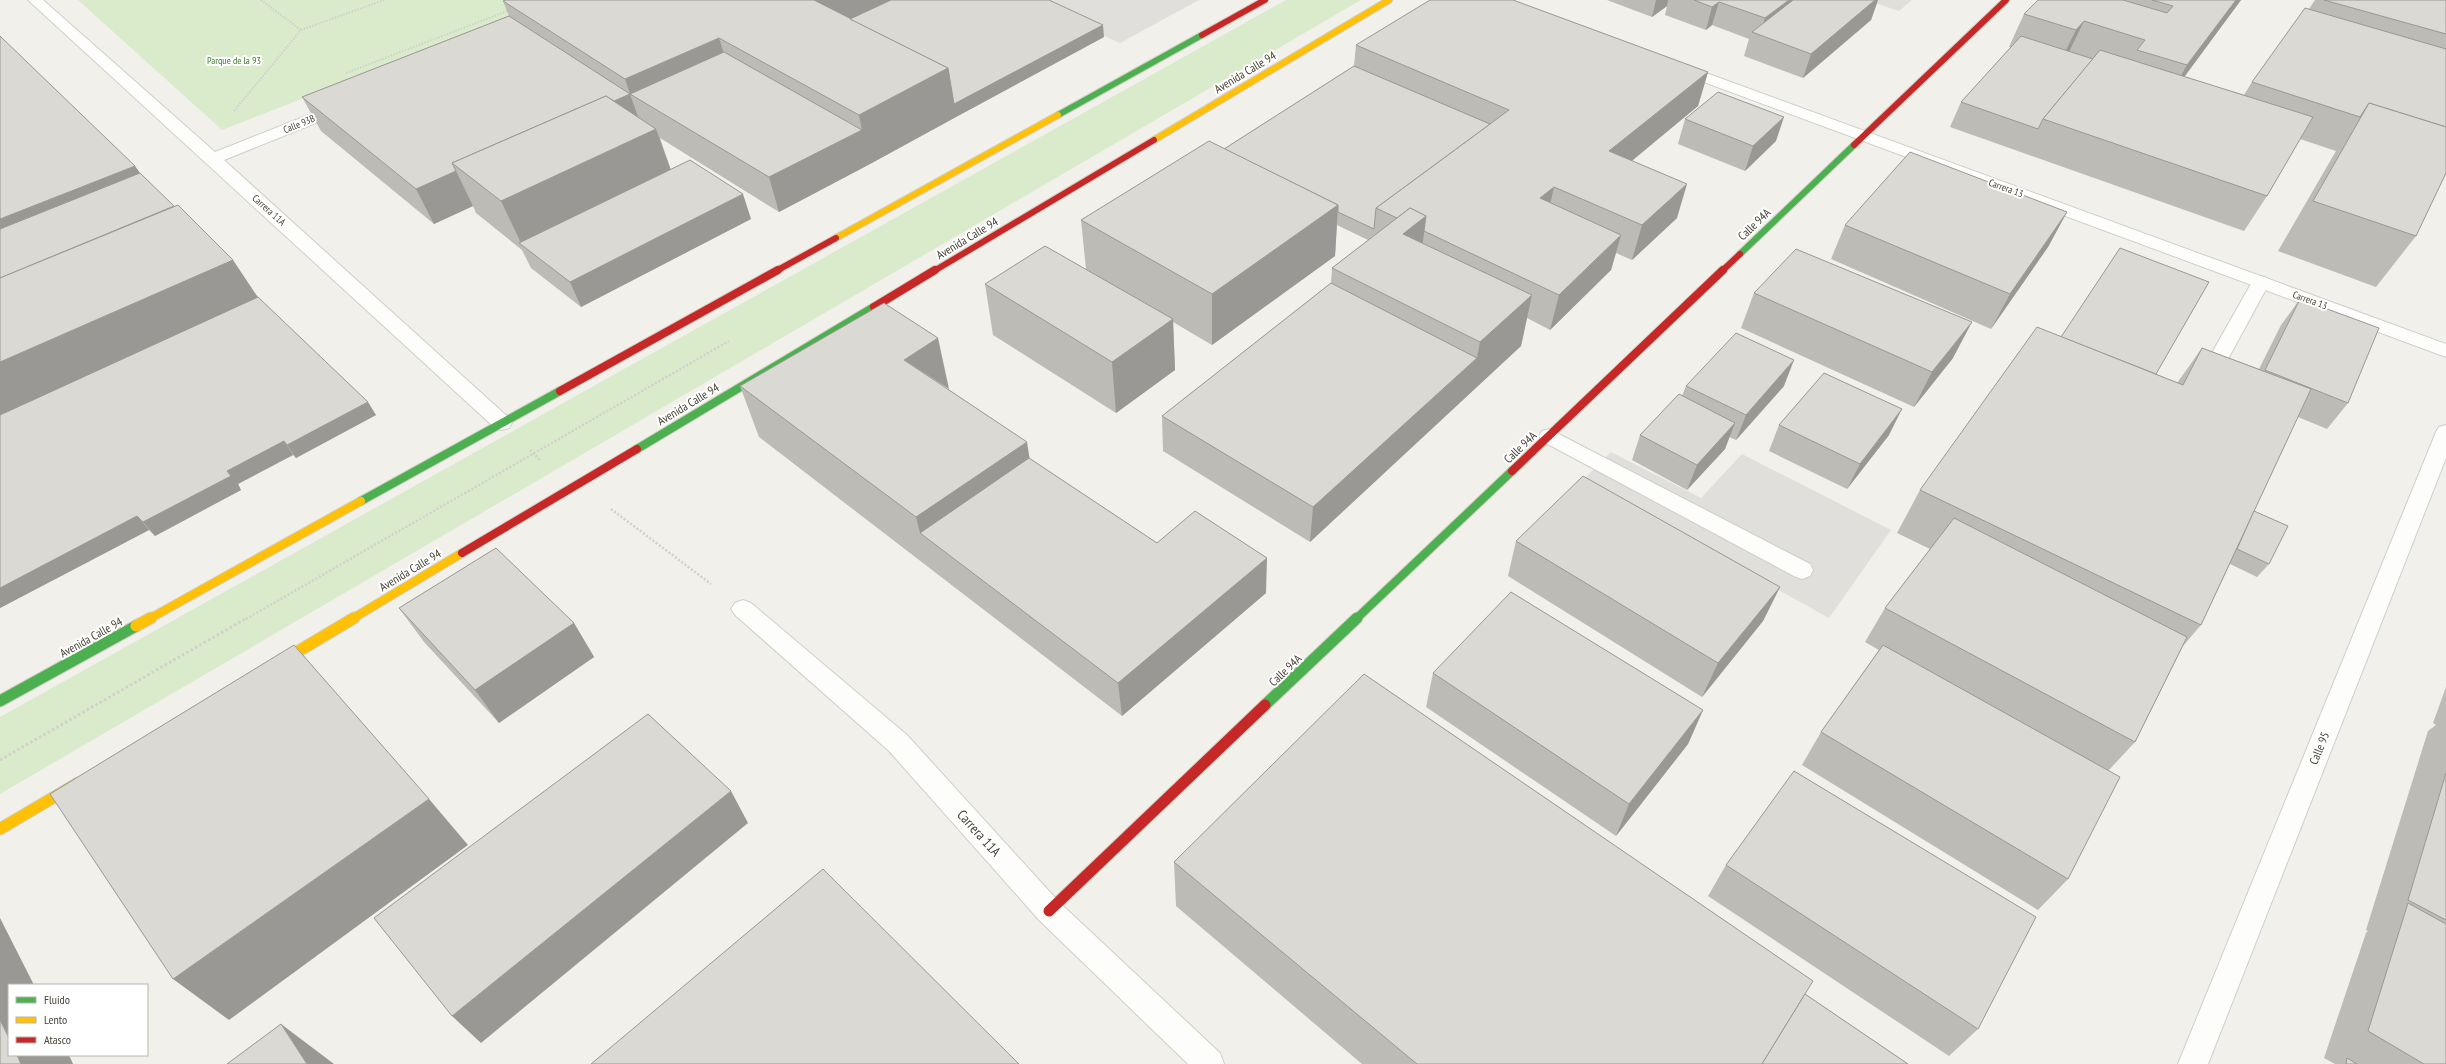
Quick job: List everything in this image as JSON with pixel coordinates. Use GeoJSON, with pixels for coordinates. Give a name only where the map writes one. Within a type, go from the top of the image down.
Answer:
{"type":"FeatureCollection","features":[{"type":"Feature","properties":{"kind":"main road","name":"Avenida Calle 94"},"geometry":{"type":"LineString","coordinates":[[0,701],[1265,0]]}},
{"type":"Feature","properties":{"kind":"main road","name":"Avenida Calle 94"},"geometry":{"type":"LineString","coordinates":[[261,674],[1389,0]]}},
{"type":"Feature","properties":{"kind":"main road","name":"Calle 94A"},"geometry":{"type":"LineString","coordinates":[[1049,911],[1550,436],[2006,0]]}},
{"type":"Feature","properties":{"kind":"main road"},"geometry":{"type":"LineString","coordinates":[[0,829],[89,776]]}},
{"type":"Feature","properties":{"kind":"street","name":"Carrera 11A"},"geometry":{"type":"LineString","coordinates":[[34,0],[213,159],[502,423]]}},
{"type":"Feature","properties":{"kind":"street","name":"Carrera 13"},"geometry":{"type":"LineString","coordinates":[[1666,63],[2446,350]]}},
{"type":"Feature","properties":{"kind":"street","name":"Calle 93B"},"geometry":{"type":"LineString","coordinates":[[213,159],[360,100]]}},
{"type":"Feature","properties":{"kind":"street"},"geometry":{"type":"LineString","coordinates":[[2196,400],[2261,282]]}},
{"type":"Feature","properties":{"kind":"street","name":"Calle 95"},"geometry":{"type":"LineString","coordinates":[[2193,1064],[2446,432]]}},
{"type":"Feature","properties":{"kind":"street"},"geometry":{"type":"LineString","coordinates":[[1550,436],[1802,570]]}},
{"type":"Feature","properties":{"kind":"street","name":"Carrera 11A"},"geometry":{"type":"LineString","coordinates":[[743,609],[898,743],[1049,911],[1209,1064]]}},
{"type":"Feature","properties":{"kind":"path"},"geometry":{"type":"LineString","coordinates":[[261,0],[301,30]]}},
{"type":"Feature","properties":{"kind":"path"},"geometry":{"type":"LineString","coordinates":[[231,113],[301,30],[384,0]]}},
{"type":"Feature","properties":{"kind":"path"},"geometry":{"type":"LineString","coordinates":[[344,74],[513,8]]}},
{"type":"Feature","properties":{"kind":"path"},"geometry":{"type":"LineString","coordinates":[[0,760],[734,338]]}},
{"type":"Feature","properties":{"kind":"path"},"geometry":{"type":"LineString","coordinates":[[502,423],[570,489],[602,502],[743,609]]}},
{"type":"Feature","properties":{"kind":"green space","name":"Parque de la 93"},"geometry":{"type":"Polygon","coordinates":[[[78,0],[557,0],[222,130],[78,0]]]}},
{"type":"Feature","properties":{"kind":"green space"},"geometry":{"type":"Polygon","coordinates":[[[1286,0],[1361,0],[0,794],[0,717],[1286,0]]]}},
{"type":"Feature","properties":{"kind":"shaded area"},"geometry":{"type":"Polygon","coordinates":[[[1024,0],[1199,0],[1120,43],[1024,0]]]}},
{"type":"Feature","properties":{"kind":"shaded area"},"geometry":{"type":"Polygon","coordinates":[[[1866,0],[1912,0],[1899,11],[1866,0]]]}},
{"type":"Feature","properties":{"kind":"shaded area"},"geometry":{"type":"Polygon","coordinates":[[[1611,452],[1701,498],[1742,454],[1891,530],[1829,618],[1582,481],[1611,452]]]}},
{"type":"Feature","properties":{"kind":"building"},"geometry":{"type":"Polygon","coordinates":[[[814,0],[948,68],[859,115],[719,38],[625,79],[503,1],[814,0]]]}},
{"type":"Feature","properties":{"kind":"building"},"geometry":{"type":"Polygon","coordinates":[[[891,0],[1049,0],[1103,25],[954,104],[948,68],[850,19],[891,0]]]}},
{"type":"Feature","properties":{"kind":"building"},"geometry":{"type":"Polygon","coordinates":[[[1430,0],[1513,0],[1708,72],[1609,151],[1687,184],[1642,225],[1554,187],[1540,198],[1621,235],[1559,295],[1424,231],[1426,216],[1410,208],[1397,218],[1376,208],[1509,110],[1356,45],[1430,0]]]}},
{"type":"Feature","properties":{"kind":"building"},"geometry":{"type":"Polygon","coordinates":[[[1694,0],[1789,0],[1765,18],[1719,2],[1712,7],[1694,0]]]}},
{"type":"Feature","properties":{"kind":"building"},"geometry":{"type":"Polygon","coordinates":[[[1793,0],[1875,0],[1811,54],[1752,32],[1793,0]]]}},
{"type":"Feature","properties":{"kind":"building"},"geometry":{"type":"Polygon","coordinates":[[[2038,0],[2123,0],[2167,13],[2173,6],[2152,0],[2236,0],[2187,65],[2137,50],[2145,40],[2084,21],[2076,30],[2024,14],[2038,0]]]}},
{"type":"Feature","properties":{"kind":"building"},"geometry":{"type":"Polygon","coordinates":[[[2324,0],[2446,0],[2446,34],[2324,0]]]}},
{"type":"Feature","properties":{"kind":"building"},"geometry":{"type":"Polygon","coordinates":[[[2305,8],[2446,49],[2446,127],[2369,103],[2360,117],[2252,82],[2305,8]]]}},
{"type":"Feature","properties":{"kind":"building"},"geometry":{"type":"Polygon","coordinates":[[[509,16],[630,94],[614,101],[606,96],[452,163],[456,171],[416,189],[302,97],[509,16]]]}},
{"type":"Feature","properties":{"kind":"building"},"geometry":{"type":"Polygon","coordinates":[[[0,36],[135,166],[0,219],[0,36]]]}},
{"type":"Feature","properties":{"kind":"building"},"geometry":{"type":"Polygon","coordinates":[[[2021,36],[2093,59],[2043,119],[2038,129],[1961,102],[2021,36]]]}},
{"type":"Feature","properties":{"kind":"building"},"geometry":{"type":"Polygon","coordinates":[[[2100,50],[2313,117],[2267,196],[2043,119],[2100,50]]]}},
{"type":"Feature","properties":{"kind":"building"},"geometry":{"type":"Polygon","coordinates":[[[724,52],[862,130],[769,177],[630,94],[724,52]]]}},
{"type":"Feature","properties":{"kind":"building"},"geometry":{"type":"Polygon","coordinates":[[[1354,66],[1490,124],[1376,208],[1374,229],[1338,212],[1338,205],[1224,149],[1354,66]]]}},
{"type":"Feature","properties":{"kind":"building"},"geometry":{"type":"Polygon","coordinates":[[[1718,92],[1784,117],[1753,146],[1685,119],[1718,92]]]}},
{"type":"Feature","properties":{"kind":"building"},"geometry":{"type":"Polygon","coordinates":[[[606,96],[656,129],[501,201],[452,163],[606,96]]]}},
{"type":"Feature","properties":{"kind":"building"},"geometry":{"type":"Polygon","coordinates":[[[2369,103],[2446,127],[2446,173],[2416,236],[2313,201],[2369,103]]]}},
{"type":"Feature","properties":{"kind":"building"},"geometry":{"type":"Polygon","coordinates":[[[1209,141],[1338,205],[1212,294],[1081,220],[1209,141]]]}},
{"type":"Feature","properties":{"kind":"building"},"geometry":{"type":"Polygon","coordinates":[[[1910,152],[2067,212],[2010,294],[1845,225],[1910,152]]]}},
{"type":"Feature","properties":{"kind":"building"},"geometry":{"type":"Polygon","coordinates":[[[690,160],[743,194],[570,282],[519,243],[690,160]]]}},
{"type":"Feature","properties":{"kind":"building"},"geometry":{"type":"Polygon","coordinates":[[[140,173],[174,206],[0,278],[0,229],[140,173]]]}},
{"type":"Feature","properties":{"kind":"building"},"geometry":{"type":"Polygon","coordinates":[[[178,205],[233,260],[0,362],[0,278],[178,205]]]}},
{"type":"Feature","properties":{"kind":"building"},"geometry":{"type":"Polygon","coordinates":[[[1410,208],[1426,216],[1403,234],[1532,295],[1480,342],[1332,268],[1410,208]]]}},
{"type":"Feature","properties":{"kind":"building"},"geometry":{"type":"Polygon","coordinates":[[[1045,246],[1173,319],[1112,362],[985,284],[1045,246]]]}},
{"type":"Feature","properties":{"kind":"building"},"geometry":{"type":"Polygon","coordinates":[[[2120,248],[2209,282],[2156,374],[2061,337],[2120,248]]]}},
{"type":"Feature","properties":{"kind":"building"},"geometry":{"type":"Polygon","coordinates":[[[1796,249],[1972,322],[1932,372],[1754,293],[1796,249]]]}},
{"type":"Feature","properties":{"kind":"building"},"geometry":{"type":"Polygon","coordinates":[[[1331,283],[1477,358],[1313,507],[1162,416],[1331,283]]]}},
{"type":"Feature","properties":{"kind":"building"},"geometry":{"type":"Polygon","coordinates":[[[258,297],[368,402],[287,445],[284,441],[227,471],[231,476],[143,522],[137,516],[0,588],[0,415],[258,297]]]}},
{"type":"Feature","properties":{"kind":"building"},"geometry":{"type":"Polygon","coordinates":[[[2300,299],[2379,328],[2348,403],[2265,370],[2300,299]]]}},
{"type":"Feature","properties":{"kind":"building"},"geometry":{"type":"Polygon","coordinates":[[[884,303],[938,338],[904,360],[1027,442],[916,517],[740,386],[884,303]]]}},
{"type":"Feature","properties":{"kind":"building"},"geometry":{"type":"Polygon","coordinates":[[[2037,327],[2183,385],[2202,348],[2311,389],[2201,625],[1920,490],[2037,327]]]}},
{"type":"Feature","properties":{"kind":"building"},"geometry":{"type":"Polygon","coordinates":[[[1736,333],[1794,360],[1746,415],[1686,386],[1736,333]]]}},
{"type":"Feature","properties":{"kind":"building"},"geometry":{"type":"Polygon","coordinates":[[[1824,373],[1902,409],[1860,464],[1779,425],[1824,373]]]}},
{"type":"Feature","properties":{"kind":"building"},"geometry":{"type":"Polygon","coordinates":[[[1679,394],[1735,423],[1697,465],[1640,435],[1679,394]]]}},
{"type":"Feature","properties":{"kind":"building"},"geometry":{"type":"Polygon","coordinates":[[[1029,458],[1157,543],[1195,511],[1267,558],[1118,683],[920,533],[1029,458]]]}},
{"type":"Feature","properties":{"kind":"building"},"geometry":{"type":"Polygon","coordinates":[[[1583,476],[1780,587],[1718,663],[1516,541],[1583,476]]]}},
{"type":"Feature","properties":{"kind":"building"},"geometry":{"type":"Polygon","coordinates":[[[2254,511],[2288,526],[2269,564],[2237,549],[2254,511]]]}},
{"type":"Feature","properties":{"kind":"building"},"geometry":{"type":"Polygon","coordinates":[[[1954,518],[2187,637],[2135,742],[1885,608],[1954,518]]]}},
{"type":"Feature","properties":{"kind":"building"},"geometry":{"type":"Polygon","coordinates":[[[496,548],[574,623],[475,690],[399,608],[496,548]]]}},
{"type":"Feature","properties":{"kind":"building"},"geometry":{"type":"Polygon","coordinates":[[[1511,592],[1703,710],[1629,804],[1433,673],[1511,592]]]}},
{"type":"Feature","properties":{"kind":"building"},"geometry":{"type":"Polygon","coordinates":[[[294,645],[429,799],[173,979],[50,794],[294,645]]]}},
{"type":"Feature","properties":{"kind":"building"},"geometry":{"type":"Polygon","coordinates":[[[1883,645],[2120,777],[2068,879],[1821,732],[1883,645]]]}},
{"type":"Feature","properties":{"kind":"building"},"geometry":{"type":"Polygon","coordinates":[[[1364,674],[1813,981],[1762,1064],[1417,1064],[1174,862],[1364,674]]]}},
{"type":"Feature","properties":{"kind":"building"},"geometry":{"type":"Polygon","coordinates":[[[648,714],[731,791],[452,1016],[374,918],[648,714]]]}},
{"type":"Feature","properties":{"kind":"building"},"geometry":{"type":"Polygon","coordinates":[[[1794,771],[2036,917],[1978,1029],[1726,865],[1794,771]]]}},
{"type":"Feature","properties":{"kind":"building"},"geometry":{"type":"Polygon","coordinates":[[[2446,773],[2446,920],[2408,900],[2446,773]]]}},
{"type":"Feature","properties":{"kind":"building"},"geometry":{"type":"Polygon","coordinates":[[[823,869],[1019,1064],[591,1064],[823,869]]]}},
{"type":"Feature","properties":{"kind":"building"},"geometry":{"type":"Polygon","coordinates":[[[2408,903],[2446,924],[2446,1064],[2424,1064],[2368,1031],[2408,903]]]}},
{"type":"Feature","properties":{"kind":"building"},"geometry":{"type":"Polygon","coordinates":[[[1805,994],[1908,1064],[1762,1064],[1805,994]]]}},
{"type":"Feature","properties":{"kind":"building"},"geometry":{"type":"Polygon","coordinates":[[[0,1020],[8,1036],[8,1056],[17,1056],[21,1064],[0,1064],[0,1020]]]}},
{"type":"Feature","properties":{"kind":"building"},"geometry":{"type":"Polygon","coordinates":[[[281,1024],[307,1064],[227,1064],[281,1024]]]}},
{"type":"Feature","properties":{"kind":"building"},"geometry":{"type":"Polygon","coordinates":[[[2347,1058],[2357,1064],[2346,1064],[2347,1058]]]}},
{"type":"Feature","properties":{"kind":"traffic: fast"},"geometry":{"type":"LineString","coordinates":[[1058,115],[1202,35]]}},
{"type":"Feature","properties":{"kind":"traffic: fast"},"geometry":{"type":"LineString","coordinates":[[1740,254],[1854,145]]}},
{"type":"Feature","properties":{"kind":"traffic: fast"},"geometry":{"type":"LineString","coordinates":[[637,449],[874,307]]}},
{"type":"Feature","properties":{"kind":"traffic: fast"},"geometry":{"type":"LineString","coordinates":[[361,501],[560,391]]}},
{"type":"Feature","properties":{"kind":"traffic: fast"},"geometry":{"type":"LineString","coordinates":[[1265,705],[1512,471]]}},
{"type":"Feature","properties":{"kind":"traffic: fast"},"geometry":{"type":"LineString","coordinates":[[0,701],[136,626]]}},
{"type":"Feature","properties":{"kind":"traffic: slow"},"geometry":{"type":"LineString","coordinates":[[1154,140],[1389,0]]}},
{"type":"Feature","properties":{"kind":"traffic: slow"},"geometry":{"type":"LineString","coordinates":[[836,238],[1058,115]]}},
{"type":"Feature","properties":{"kind":"traffic: slow"},"geometry":{"type":"LineString","coordinates":[[136,626],[361,501]]}},
{"type":"Feature","properties":{"kind":"traffic: slow"},"geometry":{"type":"LineString","coordinates":[[272,667],[462,553]]}},
{"type":"Feature","properties":{"kind":"traffic: slow"},"geometry":{"type":"LineString","coordinates":[[0,829],[78,783]]}},
{"type":"Feature","properties":{"kind":"traffic: jam"},"geometry":{"type":"LineString","coordinates":[[1202,35],[1265,0]]}},
{"type":"Feature","properties":{"kind":"traffic: jam"},"geometry":{"type":"LineString","coordinates":[[1854,145],[2006,0]]}},
{"type":"Feature","properties":{"kind":"traffic: jam"},"geometry":{"type":"LineString","coordinates":[[874,307],[1154,140]]}},
{"type":"Feature","properties":{"kind":"traffic: jam"},"geometry":{"type":"LineString","coordinates":[[560,391],[836,238]]}},
{"type":"Feature","properties":{"kind":"traffic: jam"},"geometry":{"type":"LineString","coordinates":[[1512,471],[1740,254]]}},
{"type":"Feature","properties":{"kind":"traffic: jam"},"geometry":{"type":"LineString","coordinates":[[462,553],[637,449]]}},
{"type":"Feature","properties":{"kind":"traffic: jam"},"geometry":{"type":"LineString","coordinates":[[1049,911],[1265,705]]}}]}
